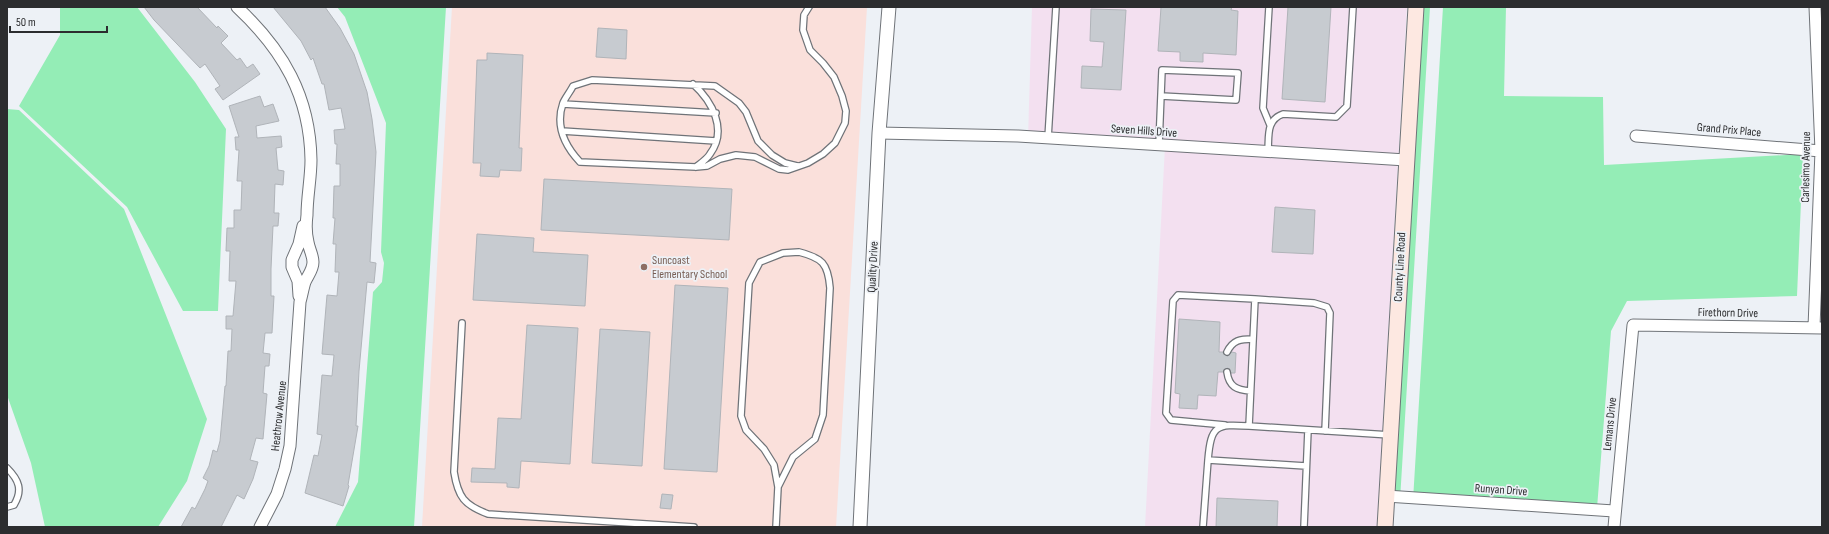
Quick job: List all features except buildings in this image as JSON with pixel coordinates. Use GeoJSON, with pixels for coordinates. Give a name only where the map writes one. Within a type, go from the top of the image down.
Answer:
{"type":"FeatureCollection","features":[{"type":"Feature","properties":{"kind":"main road","name":"County Line Road"},"geometry":{"type":"LineString","coordinates":[[1385,527],[1416,7]]}},
{"type":"Feature","properties":{"kind":"street","name":"Heathrow Avenue"},"geometry":{"type":"LineString","coordinates":[[237,7],[271,42],[297,87],[305,112],[311,161],[306,216],[299,244],[292,260],[292,267],[298,282],[300,302],[290,446],[277,494],[260,527]]}},
{"type":"Feature","properties":{"kind":"street","name":"Quality Drive"},"geometry":{"type":"LineString","coordinates":[[860,527],[879,133],[889,7]]}},
{"type":"Feature","properties":{"kind":"street","name":"Carlesimo Avenue"},"geometry":{"type":"LineString","coordinates":[[1815,7],[1821,151],[1818,327]]}},
{"type":"Feature","properties":{"kind":"street","name":"Seven Hills Drive"},"geometry":{"type":"LineString","coordinates":[[879,133],[1048,138],[1406,160]]}},
{"type":"Feature","properties":{"kind":"street","name":"Grand Prix Place"},"geometry":{"type":"LineString","coordinates":[[1636,136],[1821,151]]}},
{"type":"Feature","properties":{"kind":"street","name":"Heathrow Avenue"},"geometry":{"type":"LineString","coordinates":[[300,302],[304,286],[312,270],[313,261],[308,241],[306,216]]}},
{"type":"Feature","properties":{"kind":"street","name":"Firethorn Drive"},"geometry":{"type":"LineString","coordinates":[[1633,325],[1818,327]]}},
{"type":"Feature","properties":{"kind":"street","name":"Lemans Drive"},"geometry":{"type":"LineString","coordinates":[[1614,527],[1614,510],[1633,325]]}},
{"type":"Feature","properties":{"kind":"street","name":"Runyan Drive"},"geometry":{"type":"LineString","coordinates":[[1386,496],[1614,510]]}},
{"type":"Feature","properties":{"kind":"lane"},"geometry":{"type":"LineString","coordinates":[[797,166],[785,163],[778,159],[758,141],[746,112],[739,103],[715,86],[592,80],[572,86],[563,104],[561,118],[562,131],[569,149],[580,162],[696,167],[707,166],[720,159],[736,154],[755,157],[779,169],[788,170],[808,163],[823,154],[835,143],[845,123],[846,111],[842,96],[834,77],[810,50],[803,30],[804,15],[809,7]]}},
{"type":"Feature","properties":{"kind":"lane"},"geometry":{"type":"LineString","coordinates":[[1048,138],[1056,7]]}},
{"type":"Feature","properties":{"kind":"lane"},"geometry":{"type":"LineString","coordinates":[[1268,151],[1270,125],[1263,108],[1269,7]]}},
{"type":"Feature","properties":{"kind":"lane"},"geometry":{"type":"LineString","coordinates":[[1270,125],[1276,116],[1283,114],[1336,117],[1344,111],[1347,106],[1353,7]]}},
{"type":"Feature","properties":{"kind":"lane"},"geometry":{"type":"LineString","coordinates":[[1158,144],[1162,70],[1238,74],[1236,100],[1161,96]]}},
{"type":"Feature","properties":{"kind":"lane"},"geometry":{"type":"LineString","coordinates":[[694,84],[709,100],[716,113],[718,129],[716,140],[710,154],[696,167]]}},
{"type":"Feature","properties":{"kind":"lane"},"geometry":{"type":"LineString","coordinates":[[563,104],[716,113]]}},
{"type":"Feature","properties":{"kind":"lane"},"geometry":{"type":"LineString","coordinates":[[562,131],[716,140]]}},
{"type":"Feature","properties":{"kind":"lane"},"geometry":{"type":"LineString","coordinates":[[776,527],[778,487],[774,465],[764,449],[746,430],[741,416],[749,283],[760,262],[783,252],[799,252],[816,257],[826,266],[829,275],[830,288],[824,415],[815,439],[793,457],[778,487]]}},
{"type":"Feature","properties":{"kind":"lane"},"geometry":{"type":"LineString","coordinates":[[1324,431],[1330,313],[1327,307],[1314,303],[1178,295],[1173,301],[1166,413],[1171,420],[1225,425],[1249,426],[1308,430],[1324,431],[1390,435]]}},
{"type":"Feature","properties":{"kind":"lane"},"geometry":{"type":"LineString","coordinates":[[1249,426],[1255,299]]}},
{"type":"Feature","properties":{"kind":"lane"},"geometry":{"type":"LineString","coordinates":[[462,323],[454,472],[457,488],[465,501],[474,508],[488,514],[694,527]]}},
{"type":"Feature","properties":{"kind":"lane"},"geometry":{"type":"LineString","coordinates":[[1228,352],[1233,343],[1239,339],[1253,339]]}},
{"type":"Feature","properties":{"kind":"lane"},"geometry":{"type":"LineString","coordinates":[[1227,372],[1228,380],[1233,387],[1239,390],[1250,391]]}},
{"type":"Feature","properties":{"kind":"lane"},"geometry":{"type":"LineString","coordinates":[[1203,527],[1209,443],[1216,429],[1225,425]]}},
{"type":"Feature","properties":{"kind":"lane"},"geometry":{"type":"LineString","coordinates":[[1304,527],[1308,430]]}},
{"type":"Feature","properties":{"kind":"lane"},"geometry":{"type":"LineString","coordinates":[[1208,460],[1306,466]]}},
{"type":"Feature","properties":{"kind":"lane"},"geometry":{"type":"LineString","coordinates":[[7,468],[19,484],[19,496],[14,505],[7,507]]}},
{"type":"Feature","properties":{"kind":"shaded area","name":"Suncoast Elementary School"},"geometry":{"type":"Polygon","coordinates":[[[452,7],[867,7],[836,527],[422,527],[452,7]]]}},
{"type":"Feature","properties":{"kind":"shaded area"},"geometry":{"type":"Polygon","coordinates":[[[1032,7],[1407,7],[1377,527],[1145,527],[1165,146],[1028,138],[1032,7]]]}},
{"type":"Feature","properties":{"kind":"green space"},"geometry":{"type":"Polygon","coordinates":[[[60,7],[137,7],[195,82],[226,129],[218,311],[183,311],[127,207],[19,106],[60,35],[60,7]]]}},
{"type":"Feature","properties":{"kind":"green space"},"geometry":{"type":"Polygon","coordinates":[[[337,7],[446,7],[414,527],[335,527],[358,482],[373,292],[382,282],[384,263],[381,252],[386,123],[345,17],[337,7]]]}},
{"type":"Feature","properties":{"kind":"green space"},"geometry":{"type":"Polygon","coordinates":[[[1423,7],[1430,7],[1400,500],[1394,499],[1423,7]]]}},
{"type":"Feature","properties":{"kind":"green space"},"geometry":{"type":"Polygon","coordinates":[[[1443,7],[1506,7],[1504,96],[1603,97],[1604,165],[1803,154],[1797,296],[1627,301],[1611,331],[1597,508],[1413,500],[1443,7]]]}},
{"type":"Feature","properties":{"kind":"green space"},"geometry":{"type":"Polygon","coordinates":[[[7,109],[19,110],[124,209],[207,419],[187,481],[158,527],[45,527],[31,463],[7,395],[7,109]]]}},
{"type":"Feature","properties":{"kind":"place","name":"Suncoast Elementary School"},"geometry":{"type":"Point","coordinates":[644,267]}}]}
